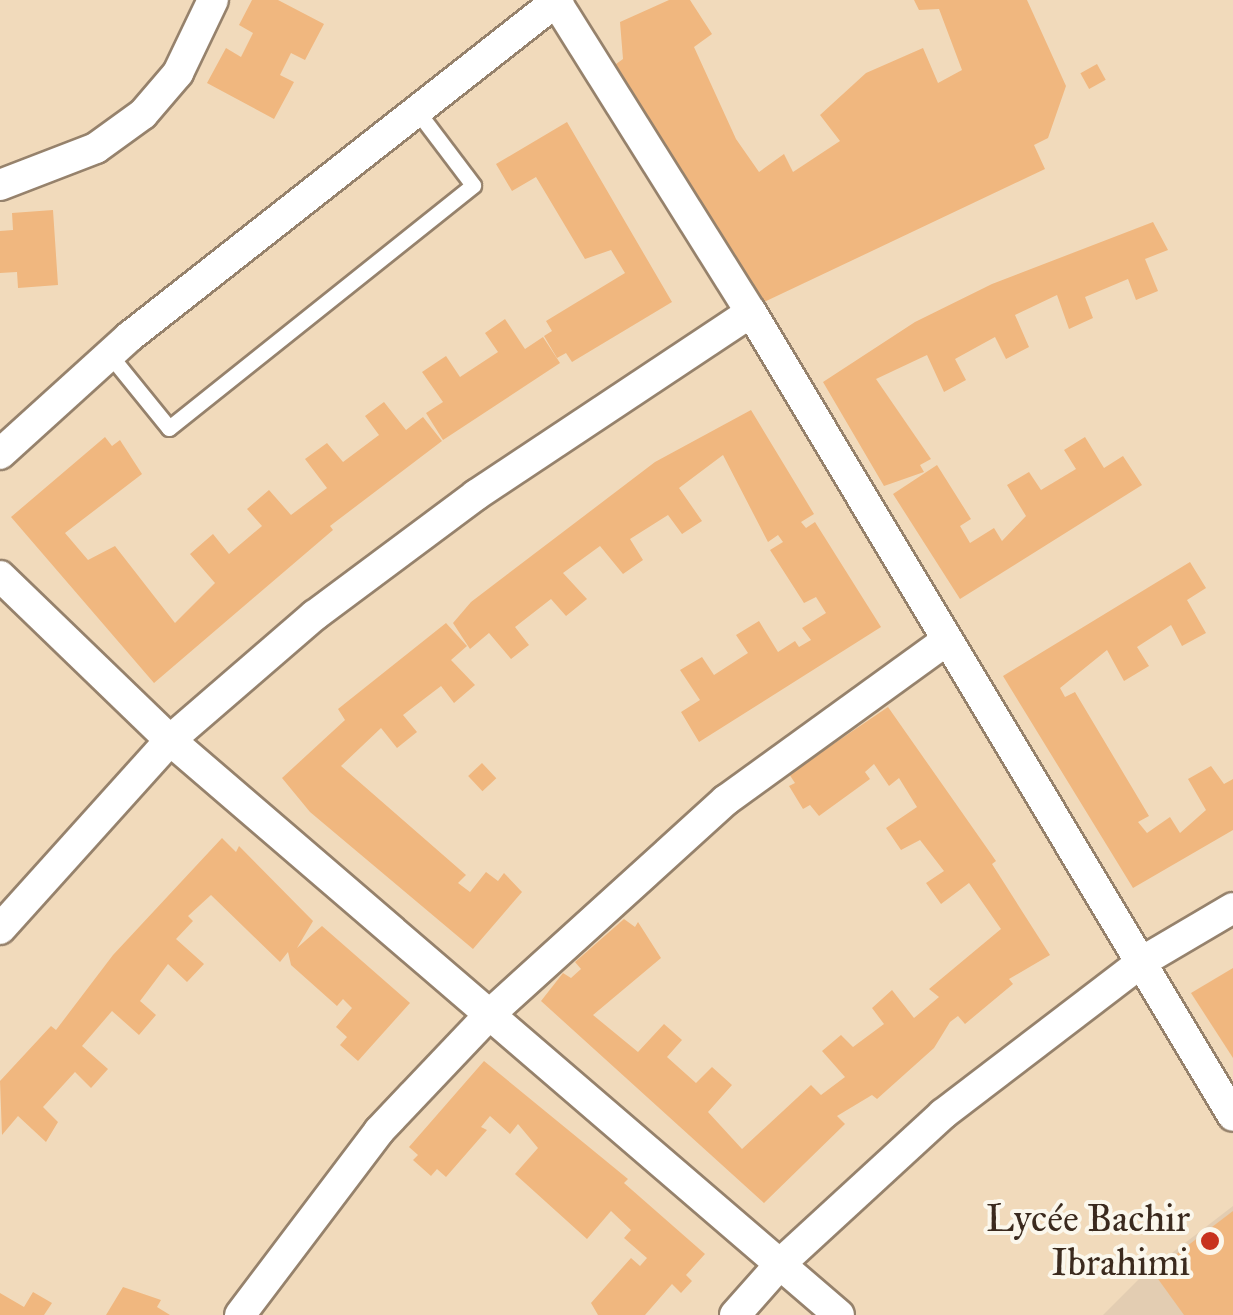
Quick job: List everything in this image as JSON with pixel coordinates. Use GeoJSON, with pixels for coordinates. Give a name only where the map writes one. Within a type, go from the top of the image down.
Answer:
{"type":"FeatureCollection","features":[{"type":"Feature","properties":{"kind":"street"},"geometry":{"type":"LineString","coordinates":[[0,184],[96,148],[143,114],[178,73],[212,0]]}},
{"type":"Feature","properties":{"kind":"street"},"geometry":{"type":"LineString","coordinates":[[0,454],[110,354],[414,107],[556,0],[751,312],[1233,1116]]}},
{"type":"Feature","properties":{"kind":"street"},"geometry":{"type":"LineString","coordinates":[[0,929],[170,740],[315,616],[476,495],[751,312]]}},
{"type":"Feature","properties":{"kind":"street"},"geometry":{"type":"LineString","coordinates":[[0,576],[170,740],[839,1315]]}},
{"type":"Feature","properties":{"kind":"street"},"geometry":{"type":"LineString","coordinates":[[240,1315],[379,1131],[490,1014],[726,800],[946,641]]}},
{"type":"Feature","properties":{"kind":"street"},"geometry":{"type":"LineString","coordinates":[[735,1315],[781,1262],[942,1114],[1144,962],[1233,908]]}},
{"type":"Feature","properties":{"kind":"lane"},"geometry":{"type":"LineString","coordinates":[[110,354],[169,428],[473,185],[414,107]]}},
{"type":"Feature","properties":{"kind":"shaded area","name":"Lycée Bachir Ibrahimi"},"geometry":{"type":"Polygon","coordinates":[[[1233,1206],[1233,1315],[1103,1315],[1142,1276],[1233,1206]]]}},
{"type":"Feature","properties":{"kind":"building"},"geometry":{"type":"Polygon","coordinates":[[[252,0],[278,0],[324,24],[305,60],[291,53],[280,75],[294,82],[274,119],[207,83],[226,48],[241,57],[253,33],[239,25],[252,0]]]}},
{"type":"Feature","properties":{"kind":"building"},"geometry":{"type":"Polygon","coordinates":[[[669,0],[690,0],[712,34],[694,47],[736,139],[759,172],[784,154],[793,172],[840,141],[820,115],[866,73],[923,48],[938,83],[962,70],[939,9],[919,10],[914,0],[1027,0],[1066,86],[1048,138],[1034,145],[1045,169],[760,304],[609,69],[623,59],[620,22],[669,0]]]}},
{"type":"Feature","properties":{"kind":"building"},"geometry":{"type":"Polygon","coordinates":[[[1097,64],[1106,80],[1089,89],[1080,73],[1097,64]]]}},
{"type":"Feature","properties":{"kind":"building"},"geometry":{"type":"Polygon","coordinates":[[[567,122],[672,302],[572,362],[566,353],[557,358],[544,336],[552,331],[546,321],[625,273],[611,250],[585,259],[536,177],[512,191],[496,164],[567,122]]]}},
{"type":"Feature","properties":{"kind":"building"},"geometry":{"type":"Polygon","coordinates":[[[53,210],[58,285],[18,288],[17,272],[0,273],[0,231],[13,230],[12,213],[53,210]]]}},
{"type":"Feature","properties":{"kind":"building"},"geometry":{"type":"Polygon","coordinates":[[[1153,222],[1168,250],[1145,259],[1158,291],[1136,300],[1128,279],[1085,297],[1093,318],[1069,329],[1057,295],[1015,315],[1029,347],[1006,359],[995,337],[955,359],[966,380],[944,392],[927,355],[876,379],[931,459],[920,465],[924,472],[884,486],[823,382],[915,322],[992,284],[1153,222]]]}},
{"type":"Feature","properties":{"kind":"building"},"geometry":{"type":"Polygon","coordinates":[[[505,319],[525,349],[543,337],[560,363],[443,440],[426,413],[443,402],[422,372],[446,356],[460,377],[498,352],[485,333],[505,319]]]}},
{"type":"Feature","properties":{"kind":"building"},"geometry":{"type":"Polygon","coordinates":[[[384,402],[406,430],[423,417],[442,441],[330,526],[333,530],[154,683],[11,517],[105,437],[112,446],[120,440],[142,474],[65,533],[88,560],[115,546],[175,623],[215,583],[190,554],[213,534],[229,554],[262,526],[247,509],[269,490],[291,515],[327,488],[305,459],[327,443],[343,462],[379,435],[365,416],[384,402]]]}},
{"type":"Feature","properties":{"kind":"building"},"geometry":{"type":"Polygon","coordinates":[[[751,410],[814,514],[801,522],[806,528],[815,522],[881,627],[699,742],[681,712],[700,700],[680,670],[702,657],[714,675],[748,653],[736,635],[759,621],[778,652],[795,641],[799,647],[811,640],[802,628],[826,613],[816,597],[804,603],[770,550],[783,542],[778,535],[768,542],[723,455],[679,488],[702,521],[682,534],[668,515],[630,539],[643,560],[623,574],[600,546],[563,573],[587,599],[566,616],[551,599],[515,627],[529,645],[511,659],[489,633],[470,649],[453,623],[471,602],[655,462],[751,410]]]}},
{"type":"Feature","properties":{"kind":"building"},"geometry":{"type":"Polygon","coordinates":[[[1085,437],[1104,468],[1123,456],[1142,485],[960,599],[893,494],[937,465],[971,519],[960,526],[970,543],[994,528],[1002,541],[1026,516],[1007,485],[1029,472],[1041,490],[1076,469],[1064,450],[1085,437]]]}},
{"type":"Feature","properties":{"kind":"building"},"geometry":{"type":"Polygon","coordinates":[[[1190,562],[1206,588],[1187,600],[1206,633],[1182,646],[1171,625],[1137,647],[1149,666],[1124,681],[1107,650],[1060,688],[1065,697],[1075,692],[1149,816],[1138,822],[1147,833],[1170,817],[1180,833],[1206,810],[1188,779],[1211,766],[1224,784],[1233,779],[1233,830],[1133,888],[1003,676],[1190,562]]]}},
{"type":"Feature","properties":{"kind":"building"},"geometry":{"type":"Polygon","coordinates":[[[446,623],[467,646],[451,660],[475,685],[454,703],[441,686],[403,715],[417,732],[397,748],[381,728],[341,766],[466,875],[458,883],[470,892],[486,872],[498,881],[504,873],[522,892],[473,949],[310,812],[282,778],[345,720],[338,709],[446,623]]]}},
{"type":"Feature","properties":{"kind":"building"},"geometry":{"type":"Polygon","coordinates":[[[888,707],[996,861],[992,864],[1050,955],[1009,979],[1013,984],[965,1024],[958,1016],[950,1022],[934,1048],[877,1099],[872,1095],[837,1116],[845,1124],[764,1203],[541,1001],[563,973],[571,978],[581,969],[575,962],[624,919],[635,927],[638,922],[661,958],[593,1015],[638,1052],[664,1024],[682,1040],[667,1057],[696,1083],[712,1067],[732,1085],[708,1112],[742,1149],[811,1085],[821,1095],[845,1077],[822,1051],[841,1035],[853,1047],[884,1024],[872,1008],[892,990],[914,1018],[939,997],[929,989],[1001,929],[969,883],[941,904],[926,883],[944,871],[920,840],[901,850],[886,828],[917,807],[899,778],[889,786],[874,764],[865,772],[870,779],[819,816],[810,805],[803,809],[789,786],[795,783],[789,774],[888,707]]]}},
{"type":"Feature","properties":{"kind":"building"},"geometry":{"type":"Polygon","coordinates":[[[482,763],[496,778],[482,791],[468,776],[482,763]]]}},
{"type":"Feature","properties":{"kind":"building"},"geometry":{"type":"Polygon","coordinates":[[[222,838],[236,852],[239,846],[313,921],[297,948],[322,926],[410,1003],[358,1061],[340,1045],[347,1037],[336,1027],[352,1008],[343,999],[337,1006],[291,965],[288,952],[280,962],[211,895],[188,916],[193,921],[176,939],[204,964],[187,982],[168,964],[140,1001],[156,1015],[139,1035],[112,1011],[82,1046],[108,1069],[91,1088],[75,1072],[43,1107],[58,1122],[46,1142],[18,1116],[2,1135],[0,1081],[51,1026],[56,1030],[113,955],[222,838]]]}},
{"type":"Feature","properties":{"kind":"building"},"geometry":{"type":"Polygon","coordinates":[[[1233,968],[1233,1058],[1191,993],[1233,968]]]}},
{"type":"Feature","properties":{"kind":"building"},"geometry":{"type":"Polygon","coordinates":[[[484,1061],[628,1179],[624,1183],[705,1254],[686,1275],[692,1281],[681,1293],[672,1284],[645,1315],[598,1315],[591,1303],[631,1258],[640,1266],[647,1258],[624,1238],[631,1230],[611,1211],[587,1239],[515,1174],[538,1148],[518,1124],[510,1134],[490,1116],[481,1127],[487,1130],[446,1177],[437,1169],[431,1176],[413,1160],[418,1155],[409,1147],[484,1061]]]}},
{"type":"Feature","properties":{"kind":"building","name":"Lycée Bachir Ibrahimi"},"geometry":{"type":"Polygon","coordinates":[[[1233,1211],[1233,1315],[1184,1315],[1153,1272],[1233,1211]]]}},
{"type":"Feature","properties":{"kind":"building"},"geometry":{"type":"Polygon","coordinates":[[[123,1287],[161,1300],[157,1307],[170,1315],[106,1315],[123,1287]]]}},
{"type":"Feature","properties":{"kind":"building"},"geometry":{"type":"Polygon","coordinates":[[[33,1292],[52,1303],[44,1315],[0,1315],[0,1293],[24,1307],[33,1292]]]}},
{"type":"Feature","properties":{"kind":"place","name":"Lycée Bachir Ibrahimi"},"geometry":{"type":"Point","coordinates":[1210,1241]}}]}
